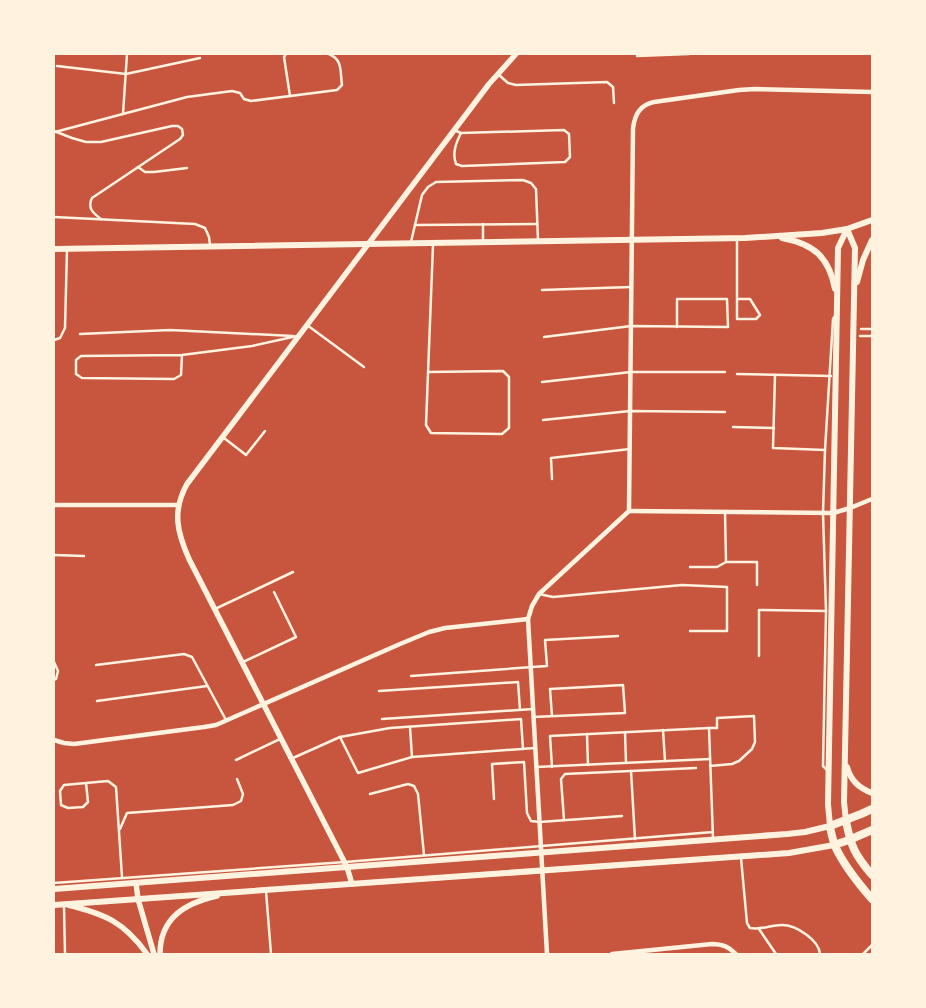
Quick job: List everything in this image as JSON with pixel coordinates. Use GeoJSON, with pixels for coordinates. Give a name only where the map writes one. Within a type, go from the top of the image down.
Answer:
{"type":"FeatureCollection","features":[{"type":"Feature","properties":{"kind":"highway"},"geometry":{"type":"LineString","coordinates":[[872,809],[830,826],[834,844],[849,872],[872,900]]}},
{"type":"Feature","properties":{"kind":"highway"},"geometry":{"type":"LineString","coordinates":[[846,821],[854,852],[872,875]]}},
{"type":"Feature","properties":{"kind":"highway"},"geometry":{"type":"LineString","coordinates":[[834,844],[850,840],[872,830]]}},
{"type":"Feature","properties":{"kind":"main road"},"geometry":{"type":"LineString","coordinates":[[54,249],[771,237],[847,229],[872,220]]}},
{"type":"Feature","properties":{"kind":"main road"},"geometry":{"type":"LineString","coordinates":[[846,821],[844,802],[855,248],[847,229]]}},
{"type":"Feature","properties":{"kind":"main road"},"geometry":{"type":"LineString","coordinates":[[54,889],[122,881],[136,883],[541,850],[713,840],[805,832],[830,826],[828,771],[838,248],[847,229]]}},
{"type":"Feature","properties":{"kind":"main road"},"geometry":{"type":"LineString","coordinates":[[771,237],[798,242],[822,256],[829,268],[833,281],[837,310]]}},
{"type":"Feature","properties":{"kind":"main road"},"geometry":{"type":"LineString","coordinates":[[854,298],[859,272],[872,240]]}},
{"type":"Feature","properties":{"kind":"main road"},"geometry":{"type":"LineString","coordinates":[[845,758],[850,777],[857,785],[872,793]]}},
{"type":"Feature","properties":{"kind":"main road"},"geometry":{"type":"LineString","coordinates":[[54,905],[789,853],[834,844]]}},
{"type":"Feature","properties":{"kind":"street"},"geometry":{"type":"LineString","coordinates":[[352,884],[346,865],[189,559],[178,530],[178,505],[187,484],[454,130],[516,54]]}},
{"type":"Feature","properties":{"kind":"street"},"geometry":{"type":"LineString","coordinates":[[629,511],[633,128],[635,117],[640,108],[659,100],[755,89],[872,92]]}},
{"type":"Feature","properties":{"kind":"street"},"geometry":{"type":"LineString","coordinates":[[547,954],[528,619],[532,606],[539,594],[629,511],[833,513],[872,499]]}},
{"type":"Feature","properties":{"kind":"street"},"geometry":{"type":"LineString","coordinates":[[54,505],[178,505]]}},
{"type":"Feature","properties":{"kind":"street"},"geometry":{"type":"LineString","coordinates":[[54,740],[64,744],[74,744],[204,728],[227,721],[429,632],[462,626],[528,619]]}},
{"type":"Feature","properties":{"kind":"street"},"geometry":{"type":"LineString","coordinates":[[136,883],[138,899],[154,954]]}},
{"type":"Feature","properties":{"kind":"street"},"geometry":{"type":"LineString","coordinates":[[160,954],[162,936],[168,923],[179,911],[194,902],[230,892]]}},
{"type":"Feature","properties":{"kind":"street"},"geometry":{"type":"LineString","coordinates":[[64,904],[108,917],[136,939],[146,954]]}},
{"type":"Feature","properties":{"kind":"street"},"geometry":{"type":"LineString","coordinates":[[612,954],[719,944],[726,946],[736,954]]}},
{"type":"Feature","properties":{"kind":"lane"},"geometry":{"type":"LineString","coordinates":[[123,114],[127,54]]}},
{"type":"Feature","properties":{"kind":"lane"},"geometry":{"type":"LineString","coordinates":[[286,54],[284,58],[290,96]]}},
{"type":"Feature","properties":{"kind":"lane"},"geometry":{"type":"LineString","coordinates":[[54,132],[179,98],[232,91],[240,93],[244,99],[251,101],[337,90],[342,86],[340,63],[334,56],[329,54]]}},
{"type":"Feature","properties":{"kind":"lane"},"geometry":{"type":"LineString","coordinates":[[637,56],[689,54]]}},
{"type":"Feature","properties":{"kind":"lane"},"geometry":{"type":"LineString","coordinates":[[57,66],[126,74],[200,58]]}},
{"type":"Feature","properties":{"kind":"lane"},"geometry":{"type":"LineString","coordinates":[[498,74],[508,83],[516,85],[607,82],[613,87],[614,103]]}},
{"type":"Feature","properties":{"kind":"lane"},"geometry":{"type":"LineString","coordinates":[[54,132],[86,142],[100,142],[172,126],[181,127],[184,132],[180,139],[92,198],[91,209],[101,219]]}},
{"type":"Feature","properties":{"kind":"lane"},"geometry":{"type":"LineString","coordinates":[[454,130],[461,133],[564,130],[569,134],[570,157],[565,162],[462,166],[456,164],[454,157],[461,133]]}},
{"type":"Feature","properties":{"kind":"lane"},"geometry":{"type":"LineString","coordinates":[[138,166],[145,172],[187,168]]}},
{"type":"Feature","properties":{"kind":"lane"},"geometry":{"type":"LineString","coordinates":[[411,244],[422,195],[428,187],[436,182],[523,180],[531,183],[536,189],[538,241]]}},
{"type":"Feature","properties":{"kind":"lane"},"geometry":{"type":"LineString","coordinates":[[54,217],[194,224],[205,228],[209,237],[210,247]]}},
{"type":"Feature","properties":{"kind":"lane"},"geometry":{"type":"LineString","coordinates":[[483,224],[483,242]]}},
{"type":"Feature","properties":{"kind":"lane"},"geometry":{"type":"LineString","coordinates":[[415,225],[538,224]]}},
{"type":"Feature","properties":{"kind":"lane"},"geometry":{"type":"LineString","coordinates":[[737,238],[737,299],[737,319],[756,320],[760,315],[750,300],[737,299]]}},
{"type":"Feature","properties":{"kind":"lane"},"geometry":{"type":"LineString","coordinates":[[428,372],[502,371],[509,376],[509,428],[502,434],[431,433],[426,424],[428,372],[433,243]]}},
{"type":"Feature","properties":{"kind":"lane"},"geometry":{"type":"LineString","coordinates":[[54,340],[60,338],[65,328],[67,249]]}},
{"type":"Feature","properties":{"kind":"lane"},"geometry":{"type":"LineString","coordinates":[[542,290],[632,287]]}},
{"type":"Feature","properties":{"kind":"lane"},"geometry":{"type":"LineString","coordinates":[[544,337],[631,326],[677,327],[728,327],[728,300],[677,300],[677,327]]}},
{"type":"Feature","properties":{"kind":"lane"},"geometry":{"type":"LineString","coordinates":[[828,771],[823,766],[826,611],[823,513],[833,319],[837,310]]}},
{"type":"Feature","properties":{"kind":"lane"},"geometry":{"type":"LineString","coordinates":[[307,325],[364,367]]}},
{"type":"Feature","properties":{"kind":"lane"},"geometry":{"type":"LineString","coordinates":[[861,329],[872,329]]}},
{"type":"Feature","properties":{"kind":"lane"},"geometry":{"type":"LineString","coordinates":[[80,334],[170,330],[299,336]]}},
{"type":"Feature","properties":{"kind":"lane"},"geometry":{"type":"LineString","coordinates":[[182,355],[181,375],[174,379],[82,378],[76,374],[76,360],[81,356],[182,355],[252,346],[299,336]]}},
{"type":"Feature","properties":{"kind":"lane"},"geometry":{"type":"LineString","coordinates":[[860,336],[872,336]]}},
{"type":"Feature","properties":{"kind":"lane"},"geometry":{"type":"LineString","coordinates":[[542,382],[631,372],[725,372]]}},
{"type":"Feature","properties":{"kind":"lane"},"geometry":{"type":"LineString","coordinates":[[737,374],[830,376]]}},
{"type":"Feature","properties":{"kind":"lane"},"geometry":{"type":"LineString","coordinates":[[775,375],[773,448],[825,450]]}},
{"type":"Feature","properties":{"kind":"lane"},"geometry":{"type":"LineString","coordinates":[[543,420],[630,411],[725,412]]}},
{"type":"Feature","properties":{"kind":"lane"},"geometry":{"type":"LineString","coordinates":[[733,426],[774,428]]}},
{"type":"Feature","properties":{"kind":"lane"},"geometry":{"type":"LineString","coordinates":[[223,437],[246,455],[265,431]]}},
{"type":"Feature","properties":{"kind":"lane"},"geometry":{"type":"LineString","coordinates":[[552,479],[551,458],[630,449]]}},
{"type":"Feature","properties":{"kind":"lane"},"geometry":{"type":"LineString","coordinates":[[726,512],[726,562]]}},
{"type":"Feature","properties":{"kind":"lane"},"geometry":{"type":"LineString","coordinates":[[54,555],[84,556]]}},
{"type":"Feature","properties":{"kind":"lane"},"geometry":{"type":"LineString","coordinates":[[690,567],[717,567],[726,562],[756,562],[757,585]]}},
{"type":"Feature","properties":{"kind":"lane"},"geometry":{"type":"LineString","coordinates":[[215,609],[292,572]]}},
{"type":"Feature","properties":{"kind":"lane"},"geometry":{"type":"LineString","coordinates":[[539,594],[553,597],[682,585],[727,587],[727,631],[690,631]]}},
{"type":"Feature","properties":{"kind":"lane"},"geometry":{"type":"LineString","coordinates":[[242,663],[296,636],[274,592]]}},
{"type":"Feature","properties":{"kind":"lane"},"geometry":{"type":"LineString","coordinates":[[759,656],[759,610],[826,611]]}},
{"type":"Feature","properties":{"kind":"lane"},"geometry":{"type":"LineString","coordinates":[[411,676],[546,666],[545,640],[618,636]]}},
{"type":"Feature","properties":{"kind":"lane"},"geometry":{"type":"LineString","coordinates":[[96,665],[184,654],[192,657],[227,721]]}},
{"type":"Feature","properties":{"kind":"lane"},"geometry":{"type":"LineString","coordinates":[[54,662],[58,670],[54,680]]}},
{"type":"Feature","properties":{"kind":"lane"},"geometry":{"type":"LineString","coordinates":[[379,691],[518,682],[520,710]]}},
{"type":"Feature","properties":{"kind":"lane"},"geometry":{"type":"LineString","coordinates":[[97,701],[208,686]]}},
{"type":"Feature","properties":{"kind":"lane"},"geometry":{"type":"LineString","coordinates":[[534,718],[625,713],[623,686],[550,690],[552,716]]}},
{"type":"Feature","properties":{"kind":"lane"},"geometry":{"type":"LineString","coordinates":[[382,719],[533,709]]}},
{"type":"Feature","properties":{"kind":"lane"},"geometry":{"type":"LineString","coordinates":[[552,767],[550,736],[717,728],[717,718],[754,716],[755,742],[752,749],[739,761],[732,764],[710,766]]}},
{"type":"Feature","properties":{"kind":"lane"},"geometry":{"type":"LineString","coordinates":[[292,759],[340,738],[390,728],[521,719],[523,749]]}},
{"type":"Feature","properties":{"kind":"lane"},"geometry":{"type":"LineString","coordinates":[[410,727],[412,757]]}},
{"type":"Feature","properties":{"kind":"lane"},"geometry":{"type":"LineString","coordinates":[[708,728],[713,840]]}},
{"type":"Feature","properties":{"kind":"lane"},"geometry":{"type":"LineString","coordinates":[[663,730],[664,761]]}},
{"type":"Feature","properties":{"kind":"lane"},"geometry":{"type":"LineString","coordinates":[[625,732],[626,763]]}},
{"type":"Feature","properties":{"kind":"lane"},"geometry":{"type":"LineString","coordinates":[[587,734],[588,765]]}},
{"type":"Feature","properties":{"kind":"lane"},"geometry":{"type":"LineString","coordinates":[[236,760],[281,738]]}},
{"type":"Feature","properties":{"kind":"lane"},"geometry":{"type":"LineString","coordinates":[[340,738],[358,773],[412,757],[535,748]]}},
{"type":"Feature","properties":{"kind":"lane"},"geometry":{"type":"LineString","coordinates":[[536,767],[710,759]]}},
{"type":"Feature","properties":{"kind":"lane"},"geometry":{"type":"LineString","coordinates":[[494,799],[492,764],[524,762],[527,813],[531,821],[622,816]]}},
{"type":"Feature","properties":{"kind":"lane"},"geometry":{"type":"LineString","coordinates":[[564,820],[561,779],[565,774],[696,768]]}},
{"type":"Feature","properties":{"kind":"lane"},"geometry":{"type":"LineString","coordinates":[[631,771],[635,839]]}},
{"type":"Feature","properties":{"kind":"lane"},"geometry":{"type":"LineString","coordinates":[[119,830],[127,813],[233,805],[241,801],[243,794],[237,779]]}},
{"type":"Feature","properties":{"kind":"lane"},"geometry":{"type":"LineString","coordinates":[[86,783],[88,802],[83,807],[68,808],[62,805],[60,791],[64,785],[86,783],[108,781],[116,787],[122,881]]}},
{"type":"Feature","properties":{"kind":"lane"},"geometry":{"type":"LineString","coordinates":[[370,794],[408,784],[414,786],[418,794],[424,856]]}},
{"type":"Feature","properties":{"kind":"lane"},"geometry":{"type":"LineString","coordinates":[[54,883],[122,881],[346,865],[424,856],[541,850],[712,832]]}},
{"type":"Feature","properties":{"kind":"lane"},"geometry":{"type":"LineString","coordinates":[[740,856],[747,924],[750,928],[758,929],[776,925],[792,927],[807,936],[818,946],[820,954]]}},
{"type":"Feature","properties":{"kind":"lane"},"geometry":{"type":"LineString","coordinates":[[849,872],[872,904]]}},
{"type":"Feature","properties":{"kind":"lane"},"geometry":{"type":"LineString","coordinates":[[266,890],[271,954]]}},
{"type":"Feature","properties":{"kind":"lane"},"geometry":{"type":"LineString","coordinates":[[64,904],[65,954]]}},
{"type":"Feature","properties":{"kind":"lane"},"geometry":{"type":"LineString","coordinates":[[758,929],[776,954]]}},
{"type":"Feature","properties":{"kind":"lane"},"geometry":{"type":"LineString","coordinates":[[863,954],[872,945]]}}]}
